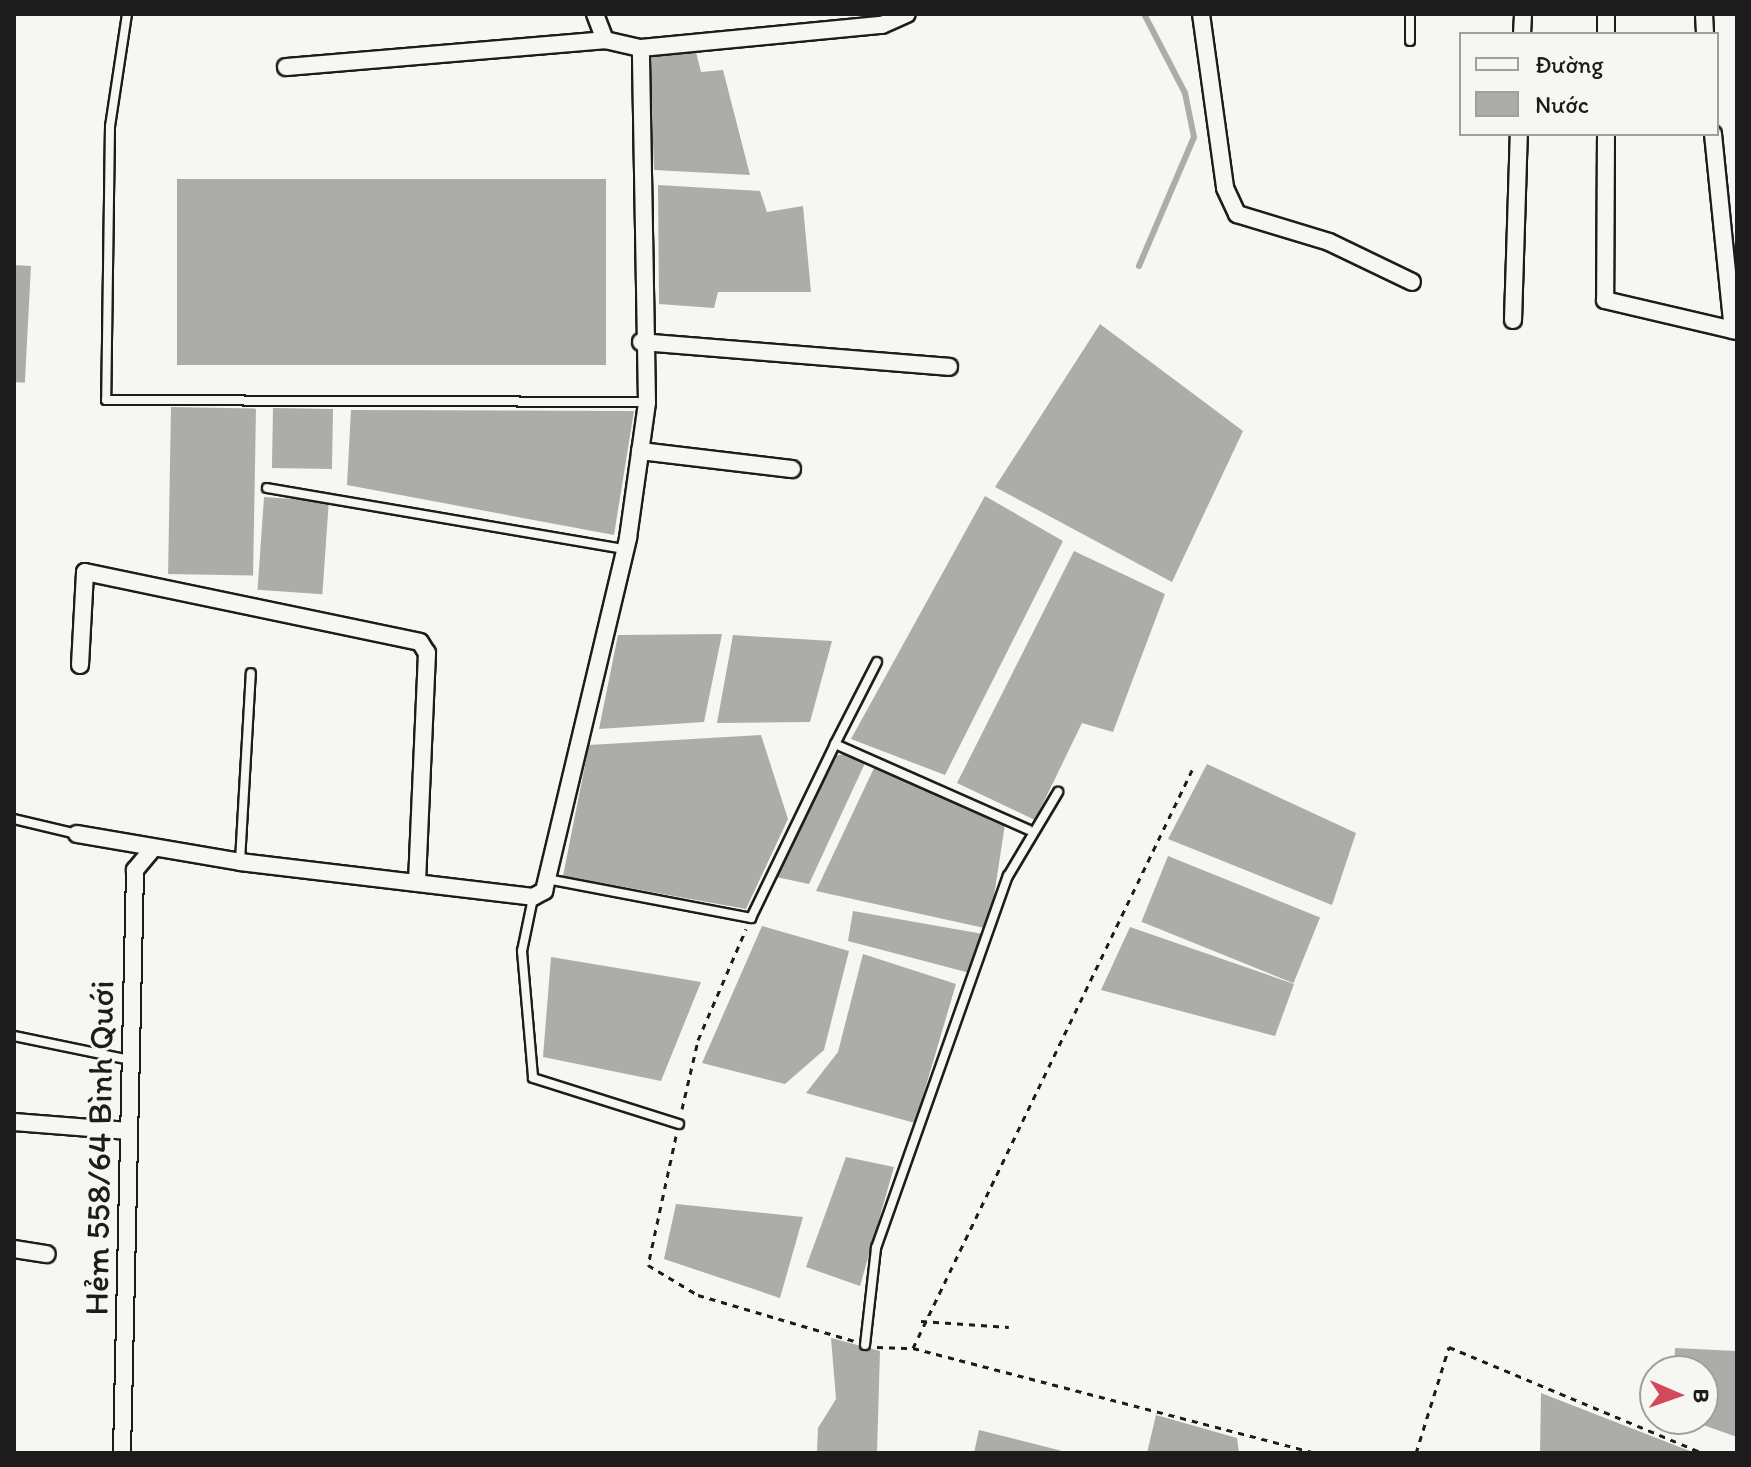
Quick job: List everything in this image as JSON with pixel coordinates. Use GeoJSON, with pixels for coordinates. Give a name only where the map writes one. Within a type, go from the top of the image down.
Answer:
{"type":"FeatureCollection","features":[{"type":"Feature","properties":{"kind":"street"},"geometry":{"type":"LineString","coordinates":[[595,14],[605,40]]}},
{"type":"Feature","properties":{"kind":"street"},"geometry":{"type":"LineString","coordinates":[[286,67],[605,40],[641,48],[882,25],[907,14]]}},
{"type":"Feature","properties":{"kind":"street"},"geometry":{"type":"LineString","coordinates":[[1201,14],[1225,188],[1237,214],[1329,242],[1412,282]]}},
{"type":"Feature","properties":{"kind":"street"},"geometry":{"type":"LineString","coordinates":[[77,834],[151,851],[533,897],[547,879],[625,549],[647,402],[641,342],[641,48]]}},
{"type":"Feature","properties":{"kind":"street"},"geometry":{"type":"LineString","coordinates":[[1513,320],[1519,136]]}},
{"type":"Feature","properties":{"kind":"street"},"geometry":{"type":"LineString","coordinates":[[1606,136],[1605,300],[1735,331],[1713,136]]}},
{"type":"Feature","properties":{"kind":"street"},"geometry":{"type":"LineString","coordinates":[[641,342],[949,367]]}},
{"type":"Feature","properties":{"kind":"street"},"geometry":{"type":"LineString","coordinates":[[640,451],[792,469]]}},
{"type":"Feature","properties":{"kind":"street"},"geometry":{"type":"LineString","coordinates":[[80,665],[85,572],[420,642],[427,653],[417,883]]}},
{"type":"Feature","properties":{"kind":"street","name":"Hẻm 558/64 Bình Quới"},"geometry":{"type":"LineString","coordinates":[[122,1453],[135,870],[151,851]]}},
{"type":"Feature","properties":{"kind":"street"},"geometry":{"type":"LineString","coordinates":[[14,1122],[129,1131]]}},
{"type":"Feature","properties":{"kind":"street"},"geometry":{"type":"LineString","coordinates":[[14,1249],[47,1254]]}},
{"type":"Feature","properties":{"kind":"lane"},"geometry":{"type":"LineString","coordinates":[[127,14],[110,126],[106,400],[647,402]]}},
{"type":"Feature","properties":{"kind":"lane"},"geometry":{"type":"LineString","coordinates":[[1410,14],[1410,41]]}},
{"type":"Feature","properties":{"kind":"lane"},"geometry":{"type":"LineString","coordinates":[[267,488],[625,549]]}},
{"type":"Feature","properties":{"kind":"lane"},"geometry":{"type":"LineString","coordinates":[[547,879],[751,918],[877,662]]}},
{"type":"Feature","properties":{"kind":"lane"},"geometry":{"type":"LineString","coordinates":[[240,862],[251,673]]}},
{"type":"Feature","properties":{"kind":"lane"},"geometry":{"type":"LineString","coordinates":[[835,744],[1029,830]]}},
{"type":"Feature","properties":{"kind":"lane"},"geometry":{"type":"LineString","coordinates":[[865,1345],[876,1248],[1029,830],[1058,792]]}},
{"type":"Feature","properties":{"kind":"lane"},"geometry":{"type":"LineString","coordinates":[[14,819],[77,834]]}},
{"type":"Feature","properties":{"kind":"lane"},"geometry":{"type":"LineString","coordinates":[[533,897],[522,951],[533,1078],[679,1124]]}},
{"type":"Feature","properties":{"kind":"lane"},"geometry":{"type":"LineString","coordinates":[[14,1036],[131,1060]]}},
{"type":"Feature","properties":{"kind":"path"},"geometry":{"type":"LineString","coordinates":[[913,1348],[921,1321],[1193,768]]}},
{"type":"Feature","properties":{"kind":"path"},"geometry":{"type":"LineString","coordinates":[[751,918],[698,1040],[648,1265],[698,1295],[865,1345],[913,1348],[1317,1453]]}},
{"type":"Feature","properties":{"kind":"path"},"geometry":{"type":"LineString","coordinates":[[921,1321],[1009,1327]]}},
{"type":"Feature","properties":{"kind":"path"},"geometry":{"type":"LineString","coordinates":[[1416,1453],[1449,1347],[1702,1453]]}},
{"type":"Feature","properties":{"kind":"water"},"geometry":{"type":"Polygon","coordinates":[[[696,52],[701,72],[723,70],[750,175],[654,170],[650,53],[696,52]]]}},
{"type":"Feature","properties":{"kind":"water"},"geometry":{"type":"Polygon","coordinates":[[[177,179],[606,179],[606,365],[177,365],[177,179]]]}},
{"type":"Feature","properties":{"kind":"water"},"geometry":{"type":"Polygon","coordinates":[[[658,185],[760,191],[767,212],[803,206],[811,292],[718,292],[714,308],[659,304],[658,185]]]}},
{"type":"Feature","properties":{"kind":"water"},"geometry":{"type":"Polygon","coordinates":[[[14,265],[31,266],[25,383],[14,382],[14,265]]]}},
{"type":"Feature","properties":{"kind":"water"},"geometry":{"type":"Polygon","coordinates":[[[1100,324],[1243,431],[1172,582],[995,487],[1100,324]]]}},
{"type":"Feature","properties":{"kind":"water"},"geometry":{"type":"Polygon","coordinates":[[[171,407],[256,408],[253,575],[168,574],[171,407]]]}},
{"type":"Feature","properties":{"kind":"water"},"geometry":{"type":"Polygon","coordinates":[[[273,408],[333,409],[332,469],[272,468],[273,408]]]}},
{"type":"Feature","properties":{"kind":"water"},"geometry":{"type":"Polygon","coordinates":[[[351,410],[634,411],[614,535],[347,485],[351,410]]]}},
{"type":"Feature","properties":{"kind":"water"},"geometry":{"type":"Polygon","coordinates":[[[985,496],[1063,541],[945,775],[851,739],[985,496]]]}},
{"type":"Feature","properties":{"kind":"water"},"geometry":{"type":"Polygon","coordinates":[[[264,497],[329,502],[322,594],[258,590],[264,497]]]}},
{"type":"Feature","properties":{"kind":"water"},"geometry":{"type":"Polygon","coordinates":[[[1074,551],[1165,594],[1113,732],[1082,723],[1035,820],[957,783],[1074,551]]]}},
{"type":"Feature","properties":{"kind":"water"},"geometry":{"type":"Polygon","coordinates":[[[722,634],[704,722],[599,729],[618,635],[722,634]]]}},
{"type":"Feature","properties":{"kind":"water"},"geometry":{"type":"Polygon","coordinates":[[[733,635],[832,641],[810,722],[717,723],[733,635]]]}},
{"type":"Feature","properties":{"kind":"water"},"geometry":{"type":"Polygon","coordinates":[[[761,735],[788,819],[746,909],[563,876],[589,745],[761,735]]]}},
{"type":"Feature","properties":{"kind":"water"},"geometry":{"type":"Polygon","coordinates":[[[845,754],[866,761],[809,884],[776,877],[833,756],[845,754]]]}},
{"type":"Feature","properties":{"kind":"water"},"geometry":{"type":"Polygon","coordinates":[[[1207,764],[1356,833],[1332,905],[1168,839],[1207,764]]]}},
{"type":"Feature","properties":{"kind":"water"},"geometry":{"type":"Polygon","coordinates":[[[874,768],[1005,824],[989,929],[816,891],[874,768]]]}},
{"type":"Feature","properties":{"kind":"water"},"geometry":{"type":"Polygon","coordinates":[[[1168,856],[1320,917],[1293,983],[1141,922],[1168,856]]]}},
{"type":"Feature","properties":{"kind":"water"},"geometry":{"type":"Polygon","coordinates":[[[853,911],[983,934],[970,973],[848,941],[853,911]]]}},
{"type":"Feature","properties":{"kind":"water"},"geometry":{"type":"Polygon","coordinates":[[[762,926],[849,951],[824,1050],[785,1084],[702,1063],[762,926]]]}},
{"type":"Feature","properties":{"kind":"water"},"geometry":{"type":"Polygon","coordinates":[[[1130,927],[1294,984],[1275,1036],[1101,990],[1130,927]]]}},
{"type":"Feature","properties":{"kind":"water"},"geometry":{"type":"Polygon","coordinates":[[[863,954],[956,984],[915,1123],[806,1093],[838,1052],[863,954]]]}},
{"type":"Feature","properties":{"kind":"water"},"geometry":{"type":"Polygon","coordinates":[[[551,957],[701,982],[661,1081],[543,1057],[551,957]]]}},
{"type":"Feature","properties":{"kind":"water"},"geometry":{"type":"Polygon","coordinates":[[[846,1157],[894,1167],[860,1286],[806,1267],[846,1157]]]}},
{"type":"Feature","properties":{"kind":"water"},"geometry":{"type":"Polygon","coordinates":[[[676,1204],[803,1217],[780,1298],[664,1259],[676,1204]]]}},
{"type":"Feature","properties":{"kind":"water"},"geometry":{"type":"Polygon","coordinates":[[[831,1338],[880,1351],[877,1453],[817,1453],[818,1428],[836,1399],[831,1338]]]}},
{"type":"Feature","properties":{"kind":"water"},"geometry":{"type":"Polygon","coordinates":[[[1675,1348],[1737,1351],[1737,1437],[1719,1431],[1719,1355],[1675,1355],[1675,1348]]]}},
{"type":"Feature","properties":{"kind":"water"},"geometry":{"type":"Polygon","coordinates":[[[1541,1393],[1639,1431],[1639,1435],[1649,1435],[1695,1453],[1540,1453],[1541,1393]]]}},
{"type":"Feature","properties":{"kind":"water"},"geometry":{"type":"Polygon","coordinates":[[[1156,1415],[1237,1438],[1239,1453],[1147,1453],[1156,1415]]]}},
{"type":"Feature","properties":{"kind":"water"},"geometry":{"type":"Polygon","coordinates":[[[979,1430],[1070,1453],[974,1453],[979,1430]]]}},
{"type":"Feature","properties":{"kind":"waterway"},"geometry":{"type":"LineString","coordinates":[[1139,266],[1194,137],[1185,93],[1144,14]]}}]}
